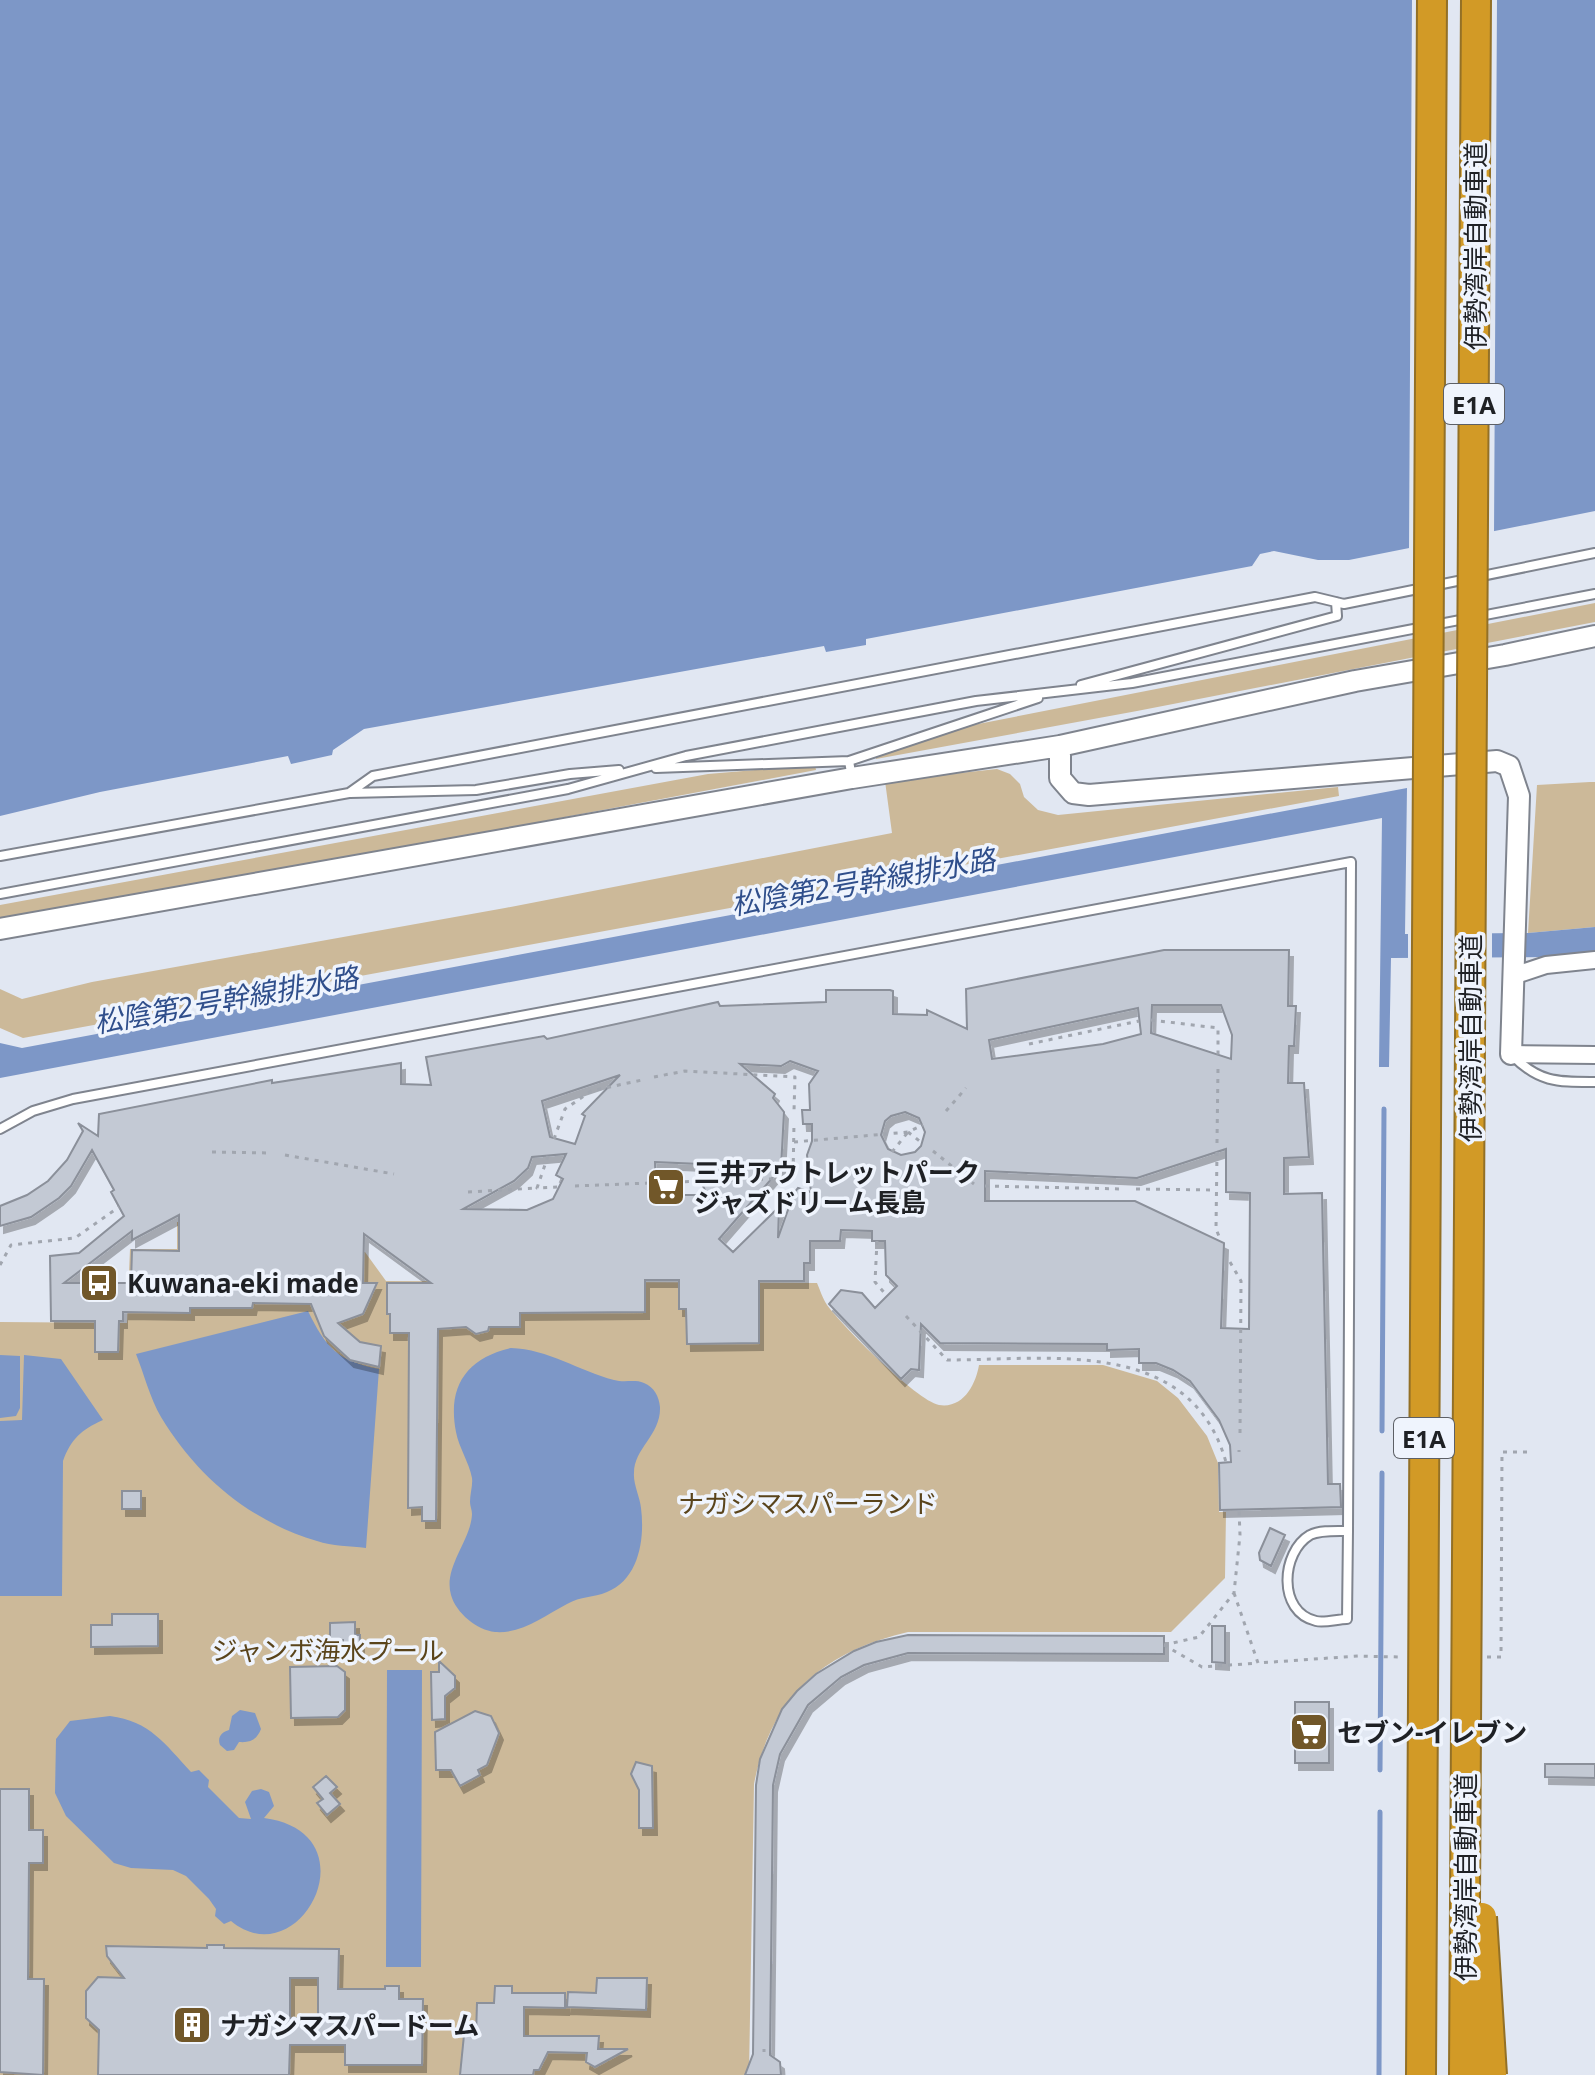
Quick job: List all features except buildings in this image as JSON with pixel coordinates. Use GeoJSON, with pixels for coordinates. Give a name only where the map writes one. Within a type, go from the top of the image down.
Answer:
{"type":"FeatureCollection","features":[{"type":"Feature","properties":{"kind":"highway","name":"伊勢湾岸自動車道"},"geometry":{"type":"LineString","coordinates":[[1421,2075],[1432,0]]}},
{"type":"Feature","properties":{"kind":"highway","name":"伊勢湾岸自動車道"},"geometry":{"type":"LineString","coordinates":[[1464,2075],[1476,0]]}},
{"type":"Feature","properties":{"kind":"highway"},"geometry":{"type":"LineString","coordinates":[[1466,1633],[1492,2075]]}},
{"type":"Feature","properties":{"kind":"street"},"geometry":{"type":"LineString","coordinates":[[0,929],[850,770],[1060,746],[1355,681],[1595,636]]}},
{"type":"Feature","properties":{"kind":"street"},"geometry":{"type":"LineString","coordinates":[[1060,746],[1060,778],[1073,793],[1089,795],[1497,761],[1509,766],[1519,796],[1511,1054],[1595,1055]]}},
{"type":"Feature","properties":{"kind":"street"},"geometry":{"type":"LineString","coordinates":[[1513,970],[1595,960]]}},
{"type":"Feature","properties":{"kind":"lane"},"geometry":{"type":"LineString","coordinates":[[349,793],[373,776],[1315,597],[1344,604],[1595,553]]}},
{"type":"Feature","properties":{"kind":"lane"},"geometry":{"type":"LineString","coordinates":[[0,894],[568,789],[686,756],[976,701],[1147,681],[1595,594]]}},
{"type":"Feature","properties":{"kind":"lane"},"geometry":{"type":"LineString","coordinates":[[0,856],[349,793],[476,790],[570,774],[640,769],[850,770],[1060,691],[1337,616],[1336,602]]}},
{"type":"Feature","properties":{"kind":"lane"},"geometry":{"type":"LineString","coordinates":[[0,1129],[33,1111],[73,1099],[1351,862],[1348,1531],[1347,1619],[1316,1621],[1296,1610],[1287,1590],[1290,1563],[1298,1543],[1314,1533],[1348,1531]]}},
{"type":"Feature","properties":{"kind":"lane"},"geometry":{"type":"LineString","coordinates":[[1511,1054],[1528,1071],[1553,1082],[1595,1082]]}},
{"type":"Feature","properties":{"kind":"path"},"geometry":{"type":"LineString","coordinates":[[1151,1020],[1218,1028],[1218,1055]]}},
{"type":"Feature","properties":{"kind":"path"},"geometry":{"type":"LineString","coordinates":[[1029,1044],[1139,1021]]}},
{"type":"Feature","properties":{"kind":"path"},"geometry":{"type":"LineString","coordinates":[[1217,1143],[1218,1068]]}},
{"type":"Feature","properties":{"kind":"path"},"geometry":{"type":"LineString","coordinates":[[654,1077],[685,1071],[795,1077],[794,1111]]}},
{"type":"Feature","properties":{"kind":"path"},"geometry":{"type":"LineString","coordinates":[[554,1139],[565,1109],[591,1091],[642,1080]]}},
{"type":"Feature","properties":{"kind":"path"},"geometry":{"type":"LineString","coordinates":[[946,1111],[966,1088]]}},
{"type":"Feature","properties":{"kind":"path"},"geometry":{"type":"LineString","coordinates":[[719,1181],[793,1178],[794,1123]]}},
{"type":"Feature","properties":{"kind":"path"},"geometry":{"type":"LineString","coordinates":[[794,1142],[908,1132],[923,1125]]}},
{"type":"Feature","properties":{"kind":"path"},"geometry":{"type":"LineString","coordinates":[[908,1132],[922,1143]]}},
{"type":"Feature","properties":{"kind":"path"},"geometry":{"type":"LineString","coordinates":[[892,1152],[908,1132]]}},
{"type":"Feature","properties":{"kind":"path"},"geometry":{"type":"LineString","coordinates":[[933,1151],[974,1184]]}},
{"type":"Feature","properties":{"kind":"path"},"geometry":{"type":"LineString","coordinates":[[212,1152],[270,1153]]}},
{"type":"Feature","properties":{"kind":"path"},"geometry":{"type":"LineString","coordinates":[[1217,1152],[1216,1229],[1221,1241]]}},
{"type":"Feature","properties":{"kind":"path"},"geometry":{"type":"LineString","coordinates":[[285,1155],[394,1174]]}},
{"type":"Feature","properties":{"kind":"path"},"geometry":{"type":"LineString","coordinates":[[537,1188],[548,1156]]}},
{"type":"Feature","properties":{"kind":"path"},"geometry":{"type":"LineString","coordinates":[[575,1186],[701,1181]]}},
{"type":"Feature","properties":{"kind":"path"},"geometry":{"type":"LineString","coordinates":[[985,1186],[1124,1189]]}},
{"type":"Feature","properties":{"kind":"path"},"geometry":{"type":"LineString","coordinates":[[468,1192],[559,1187]]}},
{"type":"Feature","properties":{"kind":"path"},"geometry":{"type":"LineString","coordinates":[[1136,1189],[1216,1190]]}},
{"type":"Feature","properties":{"kind":"path"},"geometry":{"type":"LineString","coordinates":[[0,1265],[11,1245],[75,1238],[119,1207]]}},
{"type":"Feature","properties":{"kind":"path"},"geometry":{"type":"LineString","coordinates":[[877,1241],[875,1282],[887,1296]]}},
{"type":"Feature","properties":{"kind":"path"},"geometry":{"type":"LineString","coordinates":[[1230,1262],[1241,1281],[1240,1435]]}},
{"type":"Feature","properties":{"kind":"path"},"geometry":{"type":"LineString","coordinates":[[906,1316],[947,1360],[1072,1360],[1111,1363],[1142,1370],[1189,1399],[1208,1421],[1221,1444],[1226,1462]]}},
{"type":"Feature","properties":{"kind":"path"},"geometry":{"type":"LineString","coordinates":[[1239,1510],[1240,1535],[1234,1593],[1258,1663]]}},
{"type":"Feature","properties":{"kind":"path"},"geometry":{"type":"LineString","coordinates":[[1234,1593],[1199,1637],[1164,1645],[1202,1667],[1358,1656],[1408,1657]]}},
{"type":"Feature","properties":{"kind":"green space"},"geometry":{"type":"Polygon","coordinates":[[[1595,603],[1595,622],[876,759],[876,755],[973,725],[1595,603]]]}},
{"type":"Feature","properties":{"kind":"green space"},"geometry":{"type":"Polygon","coordinates":[[[815,765],[816,770],[0,923],[0,905],[708,774],[815,765]]]}},
{"type":"Feature","properties":{"kind":"green space"},"geometry":{"type":"Polygon","coordinates":[[[997,769],[1010,774],[1020,784],[1024,797],[1038,810],[1058,815],[1338,787],[1339,796],[23,1038],[0,1028],[0,989],[22,999],[92,982],[505,908],[892,833],[885,781],[997,769]]]}},
{"type":"Feature","properties":{"kind":"green space"},"geometry":{"type":"Polygon","coordinates":[[[1595,782],[1595,927],[1528,933],[1537,785],[1595,782]]]}},
{"type":"Feature","properties":{"kind":"green space","name":"ジャンボ海水プール"},"geometry":{"type":"Polygon","coordinates":[[[177,1222],[211,1222],[365,1252],[386,1281],[817,1283],[827,1305],[863,1345],[897,1377],[939,1405],[962,1399],[972,1387],[979,1365],[1103,1365],[1157,1381],[1178,1398],[1207,1436],[1218,1463],[1219,1512],[1226,1512],[1225,1578],[1171,1632],[908,1632],[850,1652],[806,1682],[773,1726],[754,1784],[749,2075],[0,2075],[0,1322],[127,1323],[130,1249],[177,1249],[177,1222]]]}},
{"type":"Feature","properties":{"kind":"water"},"geometry":{"type":"Polygon","coordinates":[[[0,0],[1595,0],[1595,511],[1349,560],[1318,560],[1274,551],[1260,554],[1252,566],[866,639],[866,645],[826,652],[824,646],[364,729],[333,750],[332,755],[291,764],[288,756],[100,792],[0,816],[0,0]]]}},
{"type":"Feature","properties":{"kind":"water"},"geometry":{"type":"Polygon","coordinates":[[[1407,788],[1405,934],[1528,933],[1595,927],[1595,953],[1550,957],[1391,958],[1389,1067],[1379,1067],[1382,818],[0,1078],[0,1043],[22,1048],[1407,788]]]}},
{"type":"Feature","properties":{"kind":"water"},"geometry":{"type":"Polygon","coordinates":[[[308,1311],[321,1335],[335,1351],[353,1362],[379,1369],[366,1548],[323,1543],[292,1532],[247,1509],[227,1494],[191,1458],[161,1417],[136,1354],[308,1311]]]}},
{"type":"Feature","properties":{"kind":"water"},"geometry":{"type":"Polygon","coordinates":[[[511,1348],[551,1356],[614,1380],[644,1383],[655,1392],[660,1407],[656,1426],[635,1464],[642,1532],[638,1557],[626,1578],[607,1592],[572,1601],[524,1627],[495,1632],[468,1620],[451,1595],[451,1574],[472,1514],[472,1478],[459,1444],[454,1416],[458,1388],[464,1376],[483,1359],[511,1348]]]}},
{"type":"Feature","properties":{"kind":"water"},"geometry":{"type":"Polygon","coordinates":[[[0,1355],[20,1356],[20,1408],[16,1416],[0,1418],[0,1355]]]}},
{"type":"Feature","properties":{"kind":"water"},"geometry":{"type":"Polygon","coordinates":[[[24,1355],[61,1359],[103,1420],[78,1436],[63,1461],[62,1596],[0,1596],[0,1421],[22,1420],[24,1355]]]}},
{"type":"Feature","properties":{"kind":"water"},"geometry":{"type":"Polygon","coordinates":[[[387,1670],[422,1670],[421,1967],[386,1967],[387,1670]]]}},
{"type":"Feature","properties":{"kind":"water"},"geometry":{"type":"Polygon","coordinates":[[[240,1710],[255,1713],[261,1729],[253,1740],[239,1742],[234,1750],[227,1751],[220,1745],[220,1737],[229,1730],[232,1716],[240,1710]]]}},
{"type":"Feature","properties":{"kind":"water"},"geometry":{"type":"Polygon","coordinates":[[[110,1716],[136,1723],[156,1735],[191,1772],[199,1770],[209,1780],[208,1787],[239,1818],[251,1819],[245,1802],[252,1791],[261,1789],[269,1792],[274,1806],[264,1818],[297,1829],[315,1848],[321,1872],[315,1896],[301,1917],[281,1931],[257,1934],[231,1921],[224,1924],[215,1916],[216,1909],[209,1899],[186,1876],[173,1870],[131,1868],[114,1863],[66,1816],[55,1793],[56,1739],[70,1721],[110,1716]]]}},
{"type":"Feature","properties":{"kind":"pier"},"geometry":{"type":"Polygon","coordinates":[[[1412,0],[1497,0],[1494,535],[1409,552],[1412,0]]]}},
{"type":"Feature","properties":{"kind":"pier"},"geometry":{"type":"Polygon","coordinates":[[[1408,785],[1411,788],[1409,930],[1492,929],[1492,962],[1408,962],[1408,785]]]}},
{"type":"Feature","properties":{"kind":"waterway"},"geometry":{"type":"LineString","coordinates":[[1382,1431],[1384,1109]]}},
{"type":"Feature","properties":{"kind":"waterway"},"geometry":{"type":"LineString","coordinates":[[1380,1770],[1382,1473]]}},
{"type":"Feature","properties":{"kind":"waterway"},"geometry":{"type":"LineString","coordinates":[[1379,2075],[1380,1812]]}},
{"type":"Feature","properties":{"kind":"place","name":"三井アウトレットパーク ジャズドリーム長島"},"geometry":{"type":"Point","coordinates":[666,1187]}},
{"type":"Feature","properties":{"kind":"place","name":"Kuwana-eki made"},"geometry":{"type":"Point","coordinates":[99,1283]}},
{"type":"Feature","properties":{"kind":"place","name":"セブン-イレブン"},"geometry":{"type":"Point","coordinates":[1309,1732]}},
{"type":"Feature","properties":{"kind":"place","name":"ナガシマスパードーム"},"geometry":{"type":"Point","coordinates":[192,2025]}},
{"type":"Feature","properties":{"kind":"water label","name":"松陰第2号幹線排水路"},"geometry":{"type":"Point","coordinates":[863,881]}},
{"type":"Feature","properties":{"kind":"water label","name":"松陰第2号幹線排水路"},"geometry":{"type":"Point","coordinates":[226,999]}},
{"type":"Feature","properties":{"kind":"park label","name":"ナガシマスパーランド"},"geometry":{"type":"Point","coordinates":[808,1503]}}]}
